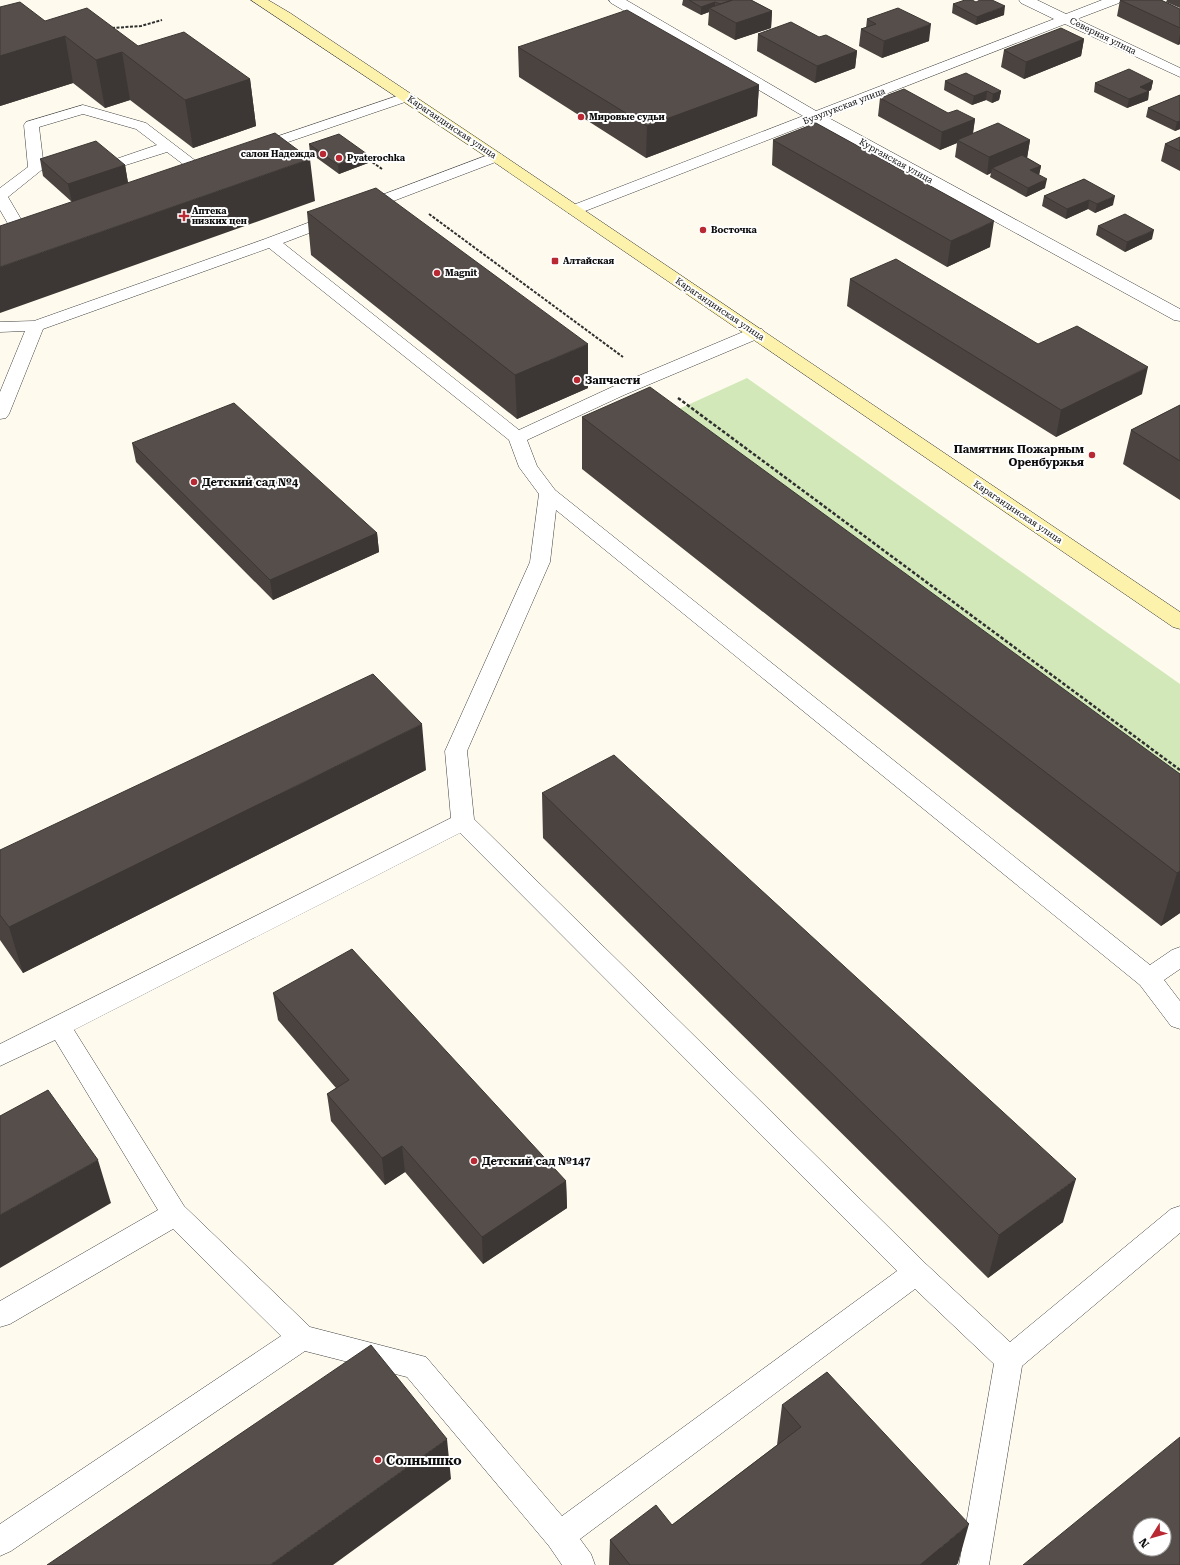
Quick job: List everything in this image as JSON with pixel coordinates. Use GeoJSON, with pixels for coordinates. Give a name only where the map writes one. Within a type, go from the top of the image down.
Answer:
{"type":"FeatureCollection","features":[{"type":"Feature","properties":{"kind":"main road","name":"Карагандинская улица"},"geometry":{"type":"LineString","coordinates":[[258,0],[285,16],[496,157],[1180,622]]}},
{"type":"Feature","properties":{"kind":"street","name":"Курганская улица"},"geometry":{"type":"LineString","coordinates":[[616,0],[816,117],[1180,316]]}},
{"type":"Feature","properties":{"kind":"street","name":"Северная улица"},"geometry":{"type":"LineString","coordinates":[[1026,0],[1180,73]]}},
{"type":"Feature","properties":{"kind":"street","name":"Бузулукская улица"},"geometry":{"type":"LineString","coordinates":[[574,210],[1114,0]]}},
{"type":"Feature","properties":{"kind":"street"},"geometry":{"type":"LineString","coordinates":[[242,153],[406,97]]}},
{"type":"Feature","properties":{"kind":"street"},"geometry":{"type":"LineString","coordinates":[[35,226],[14,234],[0,196],[36,168],[31,125],[82,109],[141,126],[197,168]]}},
{"type":"Feature","properties":{"kind":"street"},"geometry":{"type":"LineString","coordinates":[[121,162],[168,147]]}},
{"type":"Feature","properties":{"kind":"street"},"geometry":{"type":"LineString","coordinates":[[0,327],[36,326],[271,242],[496,157]]}},
{"type":"Feature","properties":{"kind":"street"},"geometry":{"type":"LineString","coordinates":[[182,174],[212,163]]}},
{"type":"Feature","properties":{"kind":"street"},"geometry":{"type":"LineString","coordinates":[[271,242],[517,438],[528,467],[548,494],[1149,978],[1180,1019]]}},
{"type":"Feature","properties":{"kind":"street"},"geometry":{"type":"LineString","coordinates":[[0,414],[36,326]]}},
{"type":"Feature","properties":{"kind":"street"},"geometry":{"type":"LineString","coordinates":[[517,438],[618,391],[756,333]]}},
{"type":"Feature","properties":{"kind":"street"},"geometry":{"type":"LineString","coordinates":[[548,494],[540,562],[456,751],[463,822],[916,1272],[1009,1360]]}},
{"type":"Feature","properties":{"kind":"street"},"geometry":{"type":"LineString","coordinates":[[0,1056],[463,822]]}},
{"type":"Feature","properties":{"kind":"street"},"geometry":{"type":"LineString","coordinates":[[1149,978],[1180,956]]}},
{"type":"Feature","properties":{"kind":"street"},"geometry":{"type":"LineString","coordinates":[[59,1026],[175,1214],[302,1338],[416,1366],[560,1536],[580,1565]]}},
{"type":"Feature","properties":{"kind":"street"},"geometry":{"type":"LineString","coordinates":[[0,1315],[175,1214]]}},
{"type":"Feature","properties":{"kind":"street"},"geometry":{"type":"LineString","coordinates":[[974,1565],[1009,1360],[1180,1217]]}},
{"type":"Feature","properties":{"kind":"street"},"geometry":{"type":"LineString","coordinates":[[560,1536],[916,1272]]}},
{"type":"Feature","properties":{"kind":"street"},"geometry":{"type":"LineString","coordinates":[[0,1541],[302,1338]]}},
{"type":"Feature","properties":{"kind":"path"},"geometry":{"type":"LineString","coordinates":[[111,28],[141,26],[162,20]]}},
{"type":"Feature","properties":{"kind":"path"},"geometry":{"type":"LineString","coordinates":[[363,155],[386,172]]}},
{"type":"Feature","properties":{"kind":"path"},"geometry":{"type":"LineString","coordinates":[[425,211],[623,357]]}},
{"type":"Feature","properties":{"kind":"path"},"geometry":{"type":"LineString","coordinates":[[673,394],[1180,770]]}},
{"type":"Feature","properties":{"kind":"green space"},"geometry":{"type":"Polygon","coordinates":[[[747,378],[1180,684],[1180,801],[670,413],[747,378]]]}},
{"type":"Feature","properties":{"kind":"building"},"geometry":{"type":"Polygon","coordinates":[[[689,0],[732,0],[720,4],[715,2],[701,7],[689,0]]]}},
{"type":"Feature","properties":{"kind":"building"},"geometry":{"type":"Polygon","coordinates":[[[733,0],[751,0],[772,11],[736,23],[709,8],[733,0]]]}},
{"type":"Feature","properties":{"kind":"building"},"geometry":{"type":"Polygon","coordinates":[[[965,0],[972,0],[976,2],[980,0],[992,0],[1005,6],[977,17],[953,4],[965,0]]]}},
{"type":"Feature","properties":{"kind":"building"},"geometry":{"type":"Polygon","coordinates":[[[1120,0],[1161,0],[1180,9],[1180,28],[1120,0]]]}},
{"type":"Feature","properties":{"kind":"building"},"geometry":{"type":"Polygon","coordinates":[[[20,2],[45,21],[87,8],[138,46],[184,32],[250,79],[185,100],[122,52],[96,60],[65,36],[0,56],[0,7],[20,2]]]}},
{"type":"Feature","properties":{"kind":"building"},"geometry":{"type":"Polygon","coordinates":[[[898,8],[931,24],[884,41],[861,29],[876,24],[867,19],[898,8]]]}},
{"type":"Feature","properties":{"kind":"building"},"geometry":{"type":"Polygon","coordinates":[[[627,10],[759,85],[647,126],[518,47],[627,10]]]}},
{"type":"Feature","properties":{"kind":"building"},"geometry":{"type":"Polygon","coordinates":[[[791,22],[819,37],[826,35],[857,51],[817,66],[758,34],[791,22]]]}},
{"type":"Feature","properties":{"kind":"building"},"geometry":{"type":"Polygon","coordinates":[[[1061,28],[1084,39],[1026,62],[1004,50],[1061,28]]]}},
{"type":"Feature","properties":{"kind":"building"},"geometry":{"type":"Polygon","coordinates":[[[1129,69],[1153,81],[1140,87],[1149,91],[1129,99],[1095,83],[1129,69]]]}},
{"type":"Feature","properties":{"kind":"building"},"geometry":{"type":"Polygon","coordinates":[[[966,73],[1001,91],[993,94],[987,91],[974,96],[945,81],[966,73]]]}},
{"type":"Feature","properties":{"kind":"building"},"geometry":{"type":"Polygon","coordinates":[[[904,89],[948,113],[957,110],[975,119],[942,132],[880,98],[904,89]]]}},
{"type":"Feature","properties":{"kind":"building"},"geometry":{"type":"Polygon","coordinates":[[[1180,95],[1180,121],[1177,122],[1148,108],[1180,95]]]}},
{"type":"Feature","properties":{"kind":"building"},"geometry":{"type":"Polygon","coordinates":[[[816,123],[994,221],[951,241],[773,140],[816,123]]]}},
{"type":"Feature","properties":{"kind":"building"},"geometry":{"type":"Polygon","coordinates":[[[998,123],[1030,140],[989,157],[957,140],[998,123]]]}},
{"type":"Feature","properties":{"kind":"building"},"geometry":{"type":"Polygon","coordinates":[[[275,133],[310,159],[0,267],[0,226],[275,133]]]}},
{"type":"Feature","properties":{"kind":"building"},"geometry":{"type":"Polygon","coordinates":[[[339,134],[367,154],[338,165],[309,144],[339,134]]]}},
{"type":"Feature","properties":{"kind":"building"},"geometry":{"type":"Polygon","coordinates":[[[1180,137],[1180,151],[1165,144],[1180,137]]]}},
{"type":"Feature","properties":{"kind":"building"},"geometry":{"type":"Polygon","coordinates":[[[96,141],[125,165],[68,184],[40,159],[96,141]]]}},
{"type":"Feature","properties":{"kind":"building"},"geometry":{"type":"Polygon","coordinates":[[[1022,155],[1041,166],[1030,170],[1047,179],[1028,188],[992,168],[1022,155]]]}},
{"type":"Feature","properties":{"kind":"building"},"geometry":{"type":"Polygon","coordinates":[[[1084,179],[1115,196],[1097,204],[1089,200],[1067,209],[1044,196],[1084,179]]]}},
{"type":"Feature","properties":{"kind":"building"},"geometry":{"type":"Polygon","coordinates":[[[376,188],[588,344],[515,375],[307,212],[376,188]]]}},
{"type":"Feature","properties":{"kind":"building"},"geometry":{"type":"Polygon","coordinates":[[[1125,214],[1154,230],[1127,242],[1098,226],[1125,214]]]}},
{"type":"Feature","properties":{"kind":"building"},"geometry":{"type":"Polygon","coordinates":[[[896,259],[1038,344],[1077,326],[1148,367],[1061,410],[850,279],[896,259]]]}},
{"type":"Feature","properties":{"kind":"building"},"geometry":{"type":"Polygon","coordinates":[[[650,387],[1180,774],[1180,871],[1177,873],[582,417],[650,387]]]}},
{"type":"Feature","properties":{"kind":"building"},"geometry":{"type":"Polygon","coordinates":[[[234,403],[377,533],[270,580],[132,443],[234,403]]]}},
{"type":"Feature","properties":{"kind":"building"},"geometry":{"type":"Polygon","coordinates":[[[1180,405],[1180,461],[1131,430],[1180,405]]]}},
{"type":"Feature","properties":{"kind":"building"},"geometry":{"type":"Polygon","coordinates":[[[373,674],[422,724],[9,927],[0,915],[0,850],[373,674]]]}},
{"type":"Feature","properties":{"kind":"building"},"geometry":{"type":"Polygon","coordinates":[[[614,755],[1076,1179],[999,1235],[542,793],[614,755]]]}},
{"type":"Feature","properties":{"kind":"building"},"geometry":{"type":"Polygon","coordinates":[[[352,949],[566,1181],[482,1237],[402,1146],[382,1158],[327,1094],[349,1080],[273,993],[352,949]]]}},
{"type":"Feature","properties":{"kind":"building"},"geometry":{"type":"Polygon","coordinates":[[[48,1090],[98,1160],[0,1215],[0,1116],[48,1090]]]}},
{"type":"Feature","properties":{"kind":"building"},"geometry":{"type":"Polygon","coordinates":[[[371,1345],[447,1439],[270,1565],[47,1565],[371,1345]]]}},
{"type":"Feature","properties":{"kind":"building"},"geometry":{"type":"Polygon","coordinates":[[[827,1372],[969,1524],[920,1565],[630,1565],[610,1540],[656,1505],[672,1525],[801,1427],[782,1405],[827,1372]]]}},
{"type":"Feature","properties":{"kind":"building"},"geometry":{"type":"Polygon","coordinates":[[[1180,1437],[1180,1565],[1023,1565],[1180,1437]]]}},
{"type":"Feature","properties":{"kind":"place","name":"Мировые судьи"},"geometry":{"type":"Point","coordinates":[581,117]}},
{"type":"Feature","properties":{"kind":"place","name":"салон Надежда"},"geometry":{"type":"Point","coordinates":[323,154]}},
{"type":"Feature","properties":{"kind":"place","name":"Pyaterochka"},"geometry":{"type":"Point","coordinates":[339,158]}},
{"type":"Feature","properties":{"kind":"place","name":"Аптека низких цен"},"geometry":{"type":"Point","coordinates":[184,216]}},
{"type":"Feature","properties":{"kind":"place","name":"Восточка"},"geometry":{"type":"Point","coordinates":[703,230]}},
{"type":"Feature","properties":{"kind":"place","name":"Алтайская"},"geometry":{"type":"Point","coordinates":[555,261]}},
{"type":"Feature","properties":{"kind":"place","name":"Magnit"},"geometry":{"type":"Point","coordinates":[437,273]}},
{"type":"Feature","properties":{"kind":"place","name":"Запчасти"},"geometry":{"type":"Point","coordinates":[577,380]}},
{"type":"Feature","properties":{"kind":"place","name":"Памятник Пожарным Оренбуржья"},"geometry":{"type":"Point","coordinates":[1092,455]}},
{"type":"Feature","properties":{"kind":"place","name":"Детский сад №4"},"geometry":{"type":"Point","coordinates":[194,482]}},
{"type":"Feature","properties":{"kind":"place","name":"Детский сад №147"},"geometry":{"type":"Point","coordinates":[474,1161]}},
{"type":"Feature","properties":{"kind":"place","name":"Солнышко"},"geometry":{"type":"Point","coordinates":[378,1460]}}]}
